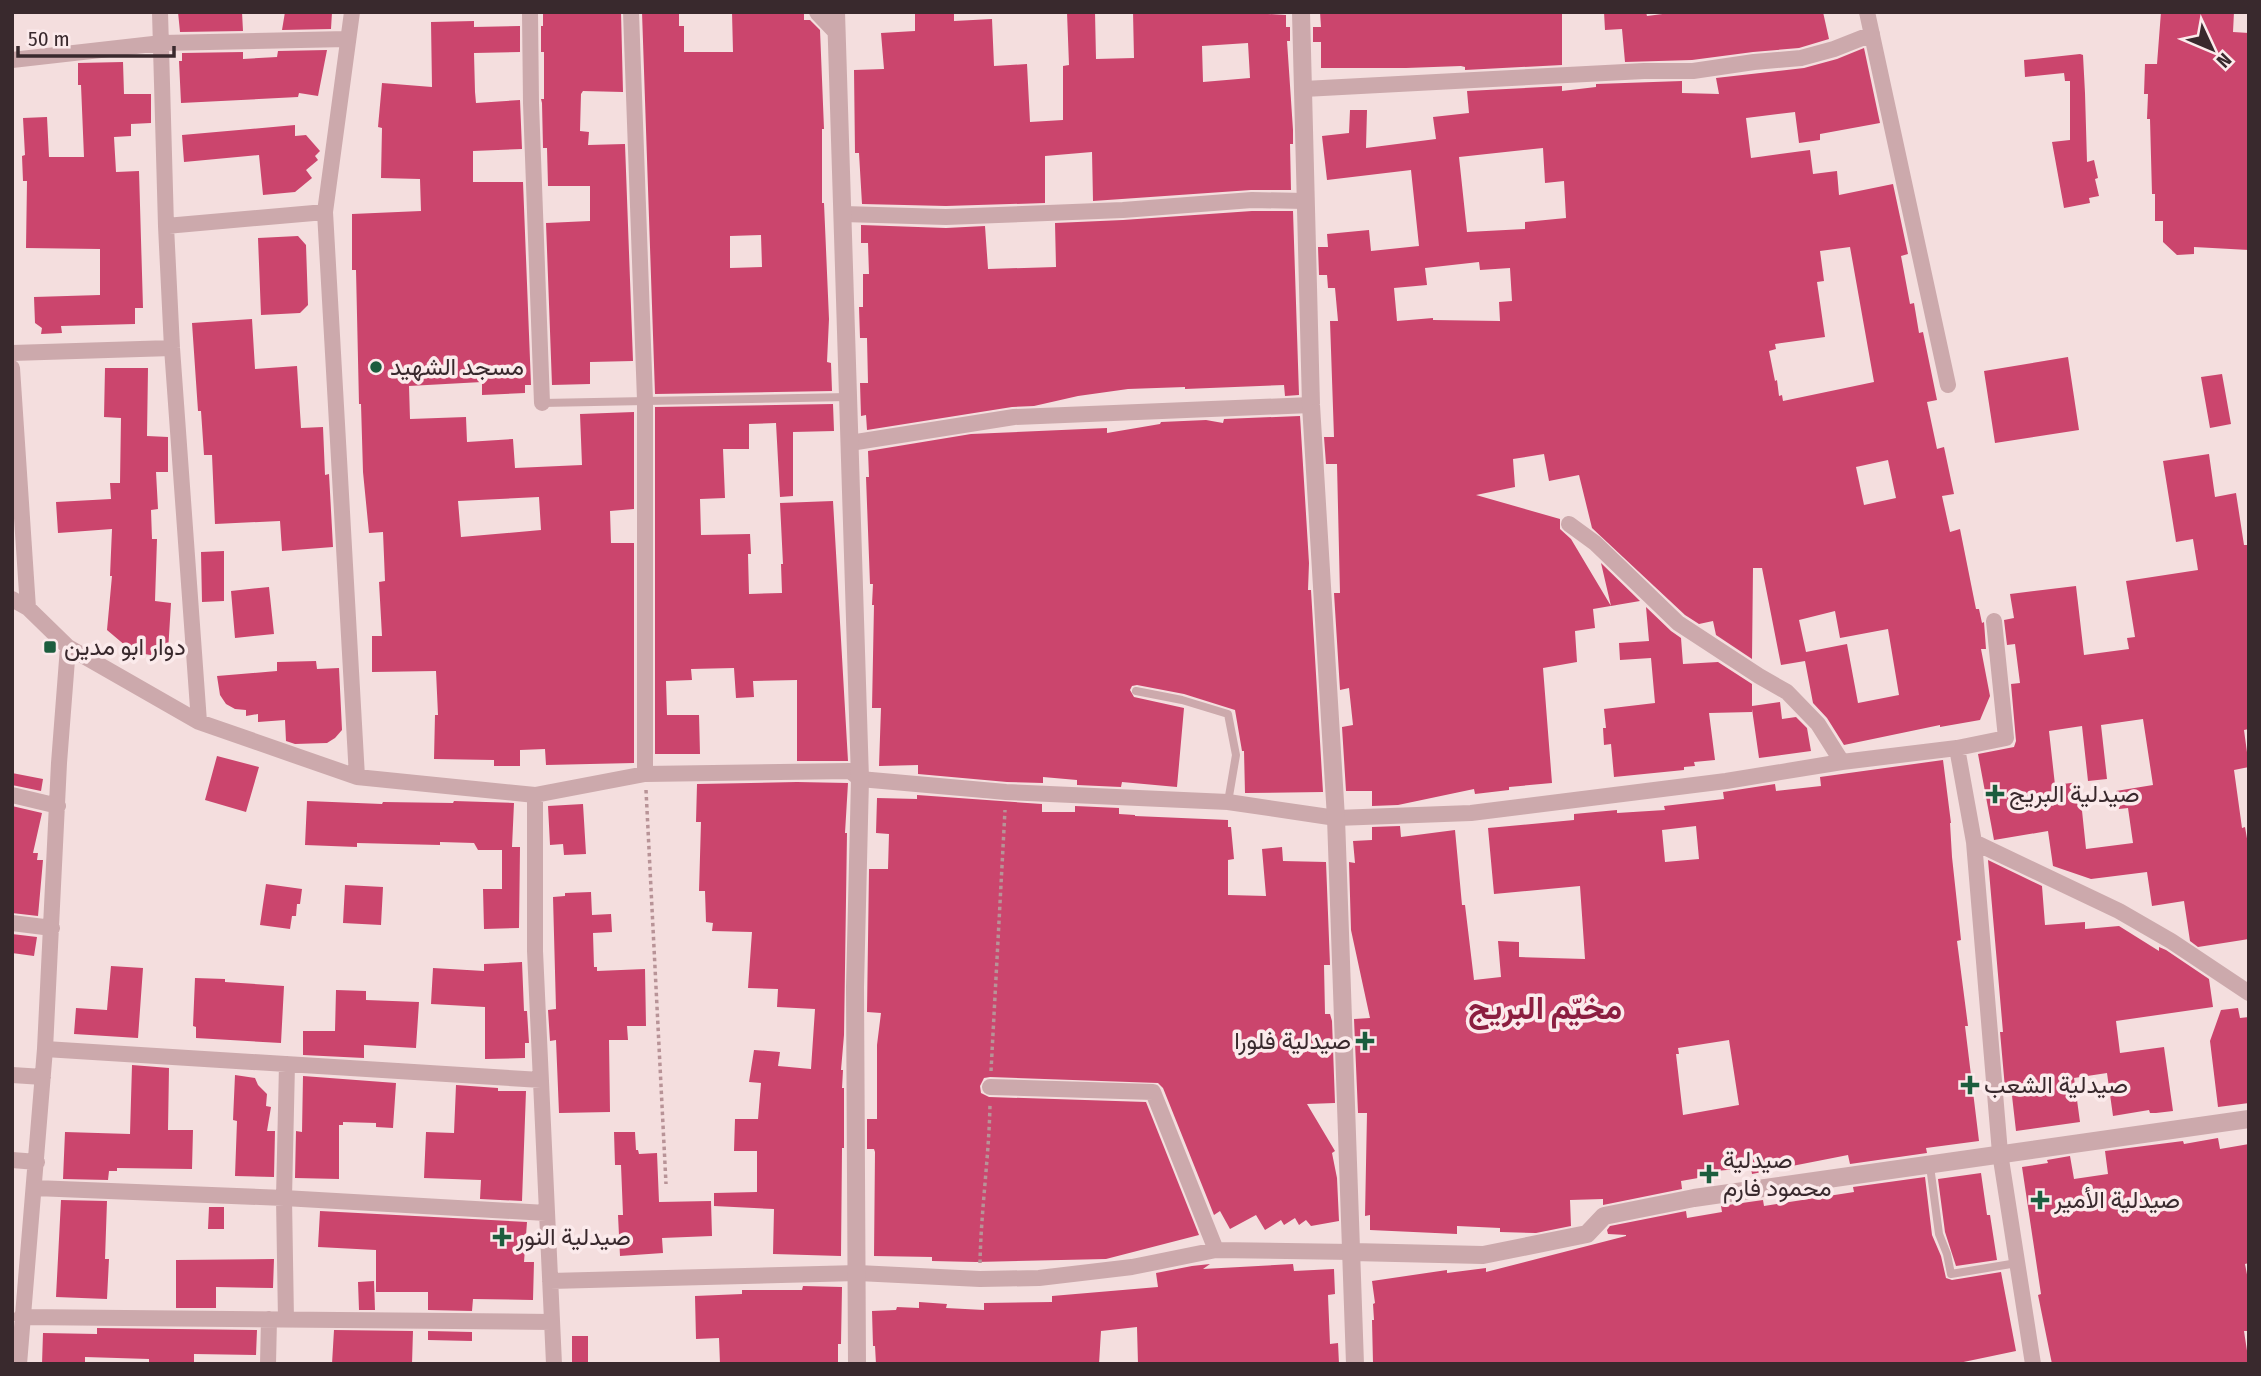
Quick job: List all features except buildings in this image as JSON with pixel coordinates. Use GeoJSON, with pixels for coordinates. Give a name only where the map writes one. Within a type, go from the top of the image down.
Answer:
{"type":"FeatureCollection","features":[{"type":"Feature","properties":{"kind":"street"},"geometry":{"type":"LineString","coordinates":[[160,12],[172,348],[199,722]]}},
{"type":"Feature","properties":{"kind":"street"},"geometry":{"type":"LineString","coordinates":[[352,12],[325,212],[357,777]]}},
{"type":"Feature","properties":{"kind":"street"},"geometry":{"type":"LineString","coordinates":[[530,12],[542,403]]}},
{"type":"Feature","properties":{"kind":"street"},"geometry":{"type":"LineString","coordinates":[[631,12],[645,400],[645,774]]}},
{"type":"Feature","properties":{"kind":"street"},"geometry":{"type":"LineString","coordinates":[[818,12],[836,21],[860,779],[856,987],[858,1364]]}},
{"type":"Feature","properties":{"kind":"street"},"geometry":{"type":"LineString","coordinates":[[1301,12],[1311,405],[1336,818],[1356,1364]]}},
{"type":"Feature","properties":{"kind":"street"},"geometry":{"type":"LineString","coordinates":[[1867,12],[1948,384]]}},
{"type":"Feature","properties":{"kind":"street"},"geometry":{"type":"LineString","coordinates":[[1304,89],[1644,71],[1693,71],[1801,58],[1872,34]]}},
{"type":"Feature","properties":{"kind":"street"},"geometry":{"type":"LineString","coordinates":[[12,60],[162,43],[347,39]]}},
{"type":"Feature","properties":{"kind":"street"},"geometry":{"type":"LineString","coordinates":[[843,214],[946,217],[1123,210],[1252,200],[1305,201]]}},
{"type":"Feature","properties":{"kind":"street"},"geometry":{"type":"LineString","coordinates":[[166,226],[325,212]]}},
{"type":"Feature","properties":{"kind":"street"},"geometry":{"type":"LineString","coordinates":[[12,353],[172,348]]}},
{"type":"Feature","properties":{"kind":"street"},"geometry":{"type":"LineString","coordinates":[[12,368],[27,608]]}},
{"type":"Feature","properties":{"kind":"street"},"geometry":{"type":"LineString","coordinates":[[850,443],[1014,417],[1311,405]]}},
{"type":"Feature","properties":{"kind":"street"},"geometry":{"type":"LineString","coordinates":[[1569,524],[1595,543],[1678,623],[1759,677],[1787,692],[1818,724],[1842,762]]}},
{"type":"Feature","properties":{"kind":"street"},"geometry":{"type":"LineString","coordinates":[[12,598],[27,608],[68,646],[199,722],[357,777],[535,795],[645,774],[850,771],[860,779],[1006,792],[1228,802],[1336,818],[1471,813],[1726,781],[1842,762],[1957,748],[2006,738],[1994,621]]}},
{"type":"Feature","properties":{"kind":"street"},"geometry":{"type":"LineString","coordinates":[[19,1364],[45,1049],[68,646]]}},
{"type":"Feature","properties":{"kind":"street"},"geometry":{"type":"LineString","coordinates":[[1957,748],[1974,842],[2000,1153],[2017,1263],[2027,1363]]}},
{"type":"Feature","properties":{"kind":"street"},"geometry":{"type":"LineString","coordinates":[[12,795],[58,806]]}},
{"type":"Feature","properties":{"kind":"street"},"geometry":{"type":"LineString","coordinates":[[535,795],[535,951],[554,1364]]}},
{"type":"Feature","properties":{"kind":"street"},"geometry":{"type":"LineString","coordinates":[[1974,842],[2119,911],[2171,941],[2249,993]]}},
{"type":"Feature","properties":{"kind":"street"},"geometry":{"type":"LineString","coordinates":[[12,923],[52,928]]}},
{"type":"Feature","properties":{"kind":"street"},"geometry":{"type":"LineString","coordinates":[[45,1049],[541,1080]]}},
{"type":"Feature","properties":{"kind":"street"},"geometry":{"type":"LineString","coordinates":[[286,1320],[284,1198],[287,1064]]}},
{"type":"Feature","properties":{"kind":"street"},"geometry":{"type":"LineString","coordinates":[[12,1075],[43,1077]]}},
{"type":"Feature","properties":{"kind":"street"},"geometry":{"type":"LineString","coordinates":[[990,1087],[1153,1092],[1216,1250]]}},
{"type":"Feature","properties":{"kind":"street"},"geometry":{"type":"LineString","coordinates":[[550,1281],[858,1273],[980,1279],[1039,1278],[1132,1267],[1216,1250],[1483,1255],[1587,1234],[1604,1216],[1681,1200],[2249,1119]]}},
{"type":"Feature","properties":{"kind":"street"},"geometry":{"type":"LineString","coordinates":[[12,1160],[37,1162]]}},
{"type":"Feature","properties":{"kind":"street"},"geometry":{"type":"LineString","coordinates":[[35,1188],[284,1198],[546,1213]]}},
{"type":"Feature","properties":{"kind":"street"},"geometry":{"type":"LineString","coordinates":[[21,1317],[552,1322]]}},
{"type":"Feature","properties":{"kind":"street"},"geometry":{"type":"LineString","coordinates":[[268,1364],[269,1319]]}},
{"type":"Feature","properties":{"kind":"lane"},"geometry":{"type":"LineString","coordinates":[[542,403],[848,397]]}},
{"type":"Feature","properties":{"kind":"lane"},"geometry":{"type":"LineString","coordinates":[[1136,691],[1182,700],[1228,714],[1236,755],[1228,802]]}},
{"type":"Feature","properties":{"kind":"lane"},"geometry":{"type":"LineString","coordinates":[[1930,1166],[1939,1234],[1951,1274],[2017,1263]]}},
{"type":"Feature","properties":{"kind":"path"},"geometry":{"type":"LineString","coordinates":[[645,774],[666,1184]]}},
{"type":"Feature","properties":{"kind":"path"},"geometry":{"type":"LineString","coordinates":[[980,1279],[981,1217],[989,1139],[1006,792]]}},
{"type":"Feature","properties":{"kind":"place","name":"مسجد الشهيد"},"geometry":{"type":"Point","coordinates":[376,367]}},
{"type":"Feature","properties":{"kind":"place","name":"دوار ابو مدين"},"geometry":{"type":"Point","coordinates":[50,647]}},
{"type":"Feature","properties":{"kind":"place","name":"صيدلية البريج"},"geometry":{"type":"Point","coordinates":[1995,794]}},
{"type":"Feature","properties":{"kind":"place","name":"صيدلية فلورا"},"geometry":{"type":"Point","coordinates":[1365,1041]}},
{"type":"Feature","properties":{"kind":"place","name":"صيدلية الشعب"},"geometry":{"type":"Point","coordinates":[1970,1085]}},
{"type":"Feature","properties":{"kind":"place","name":"صيدلية محمود فارم"},"geometry":{"type":"Point","coordinates":[1709,1174]}},
{"type":"Feature","properties":{"kind":"place","name":"صيدلية الأمير"},"geometry":{"type":"Point","coordinates":[2040,1200]}},
{"type":"Feature","properties":{"kind":"place","name":"صيدلية النور"},"geometry":{"type":"Point","coordinates":[502,1237]}},
{"type":"Feature","properties":{"kind":"district","name":"مخيّم البريج"},"geometry":{"type":"Point","coordinates":[1545,1008]}}]}
